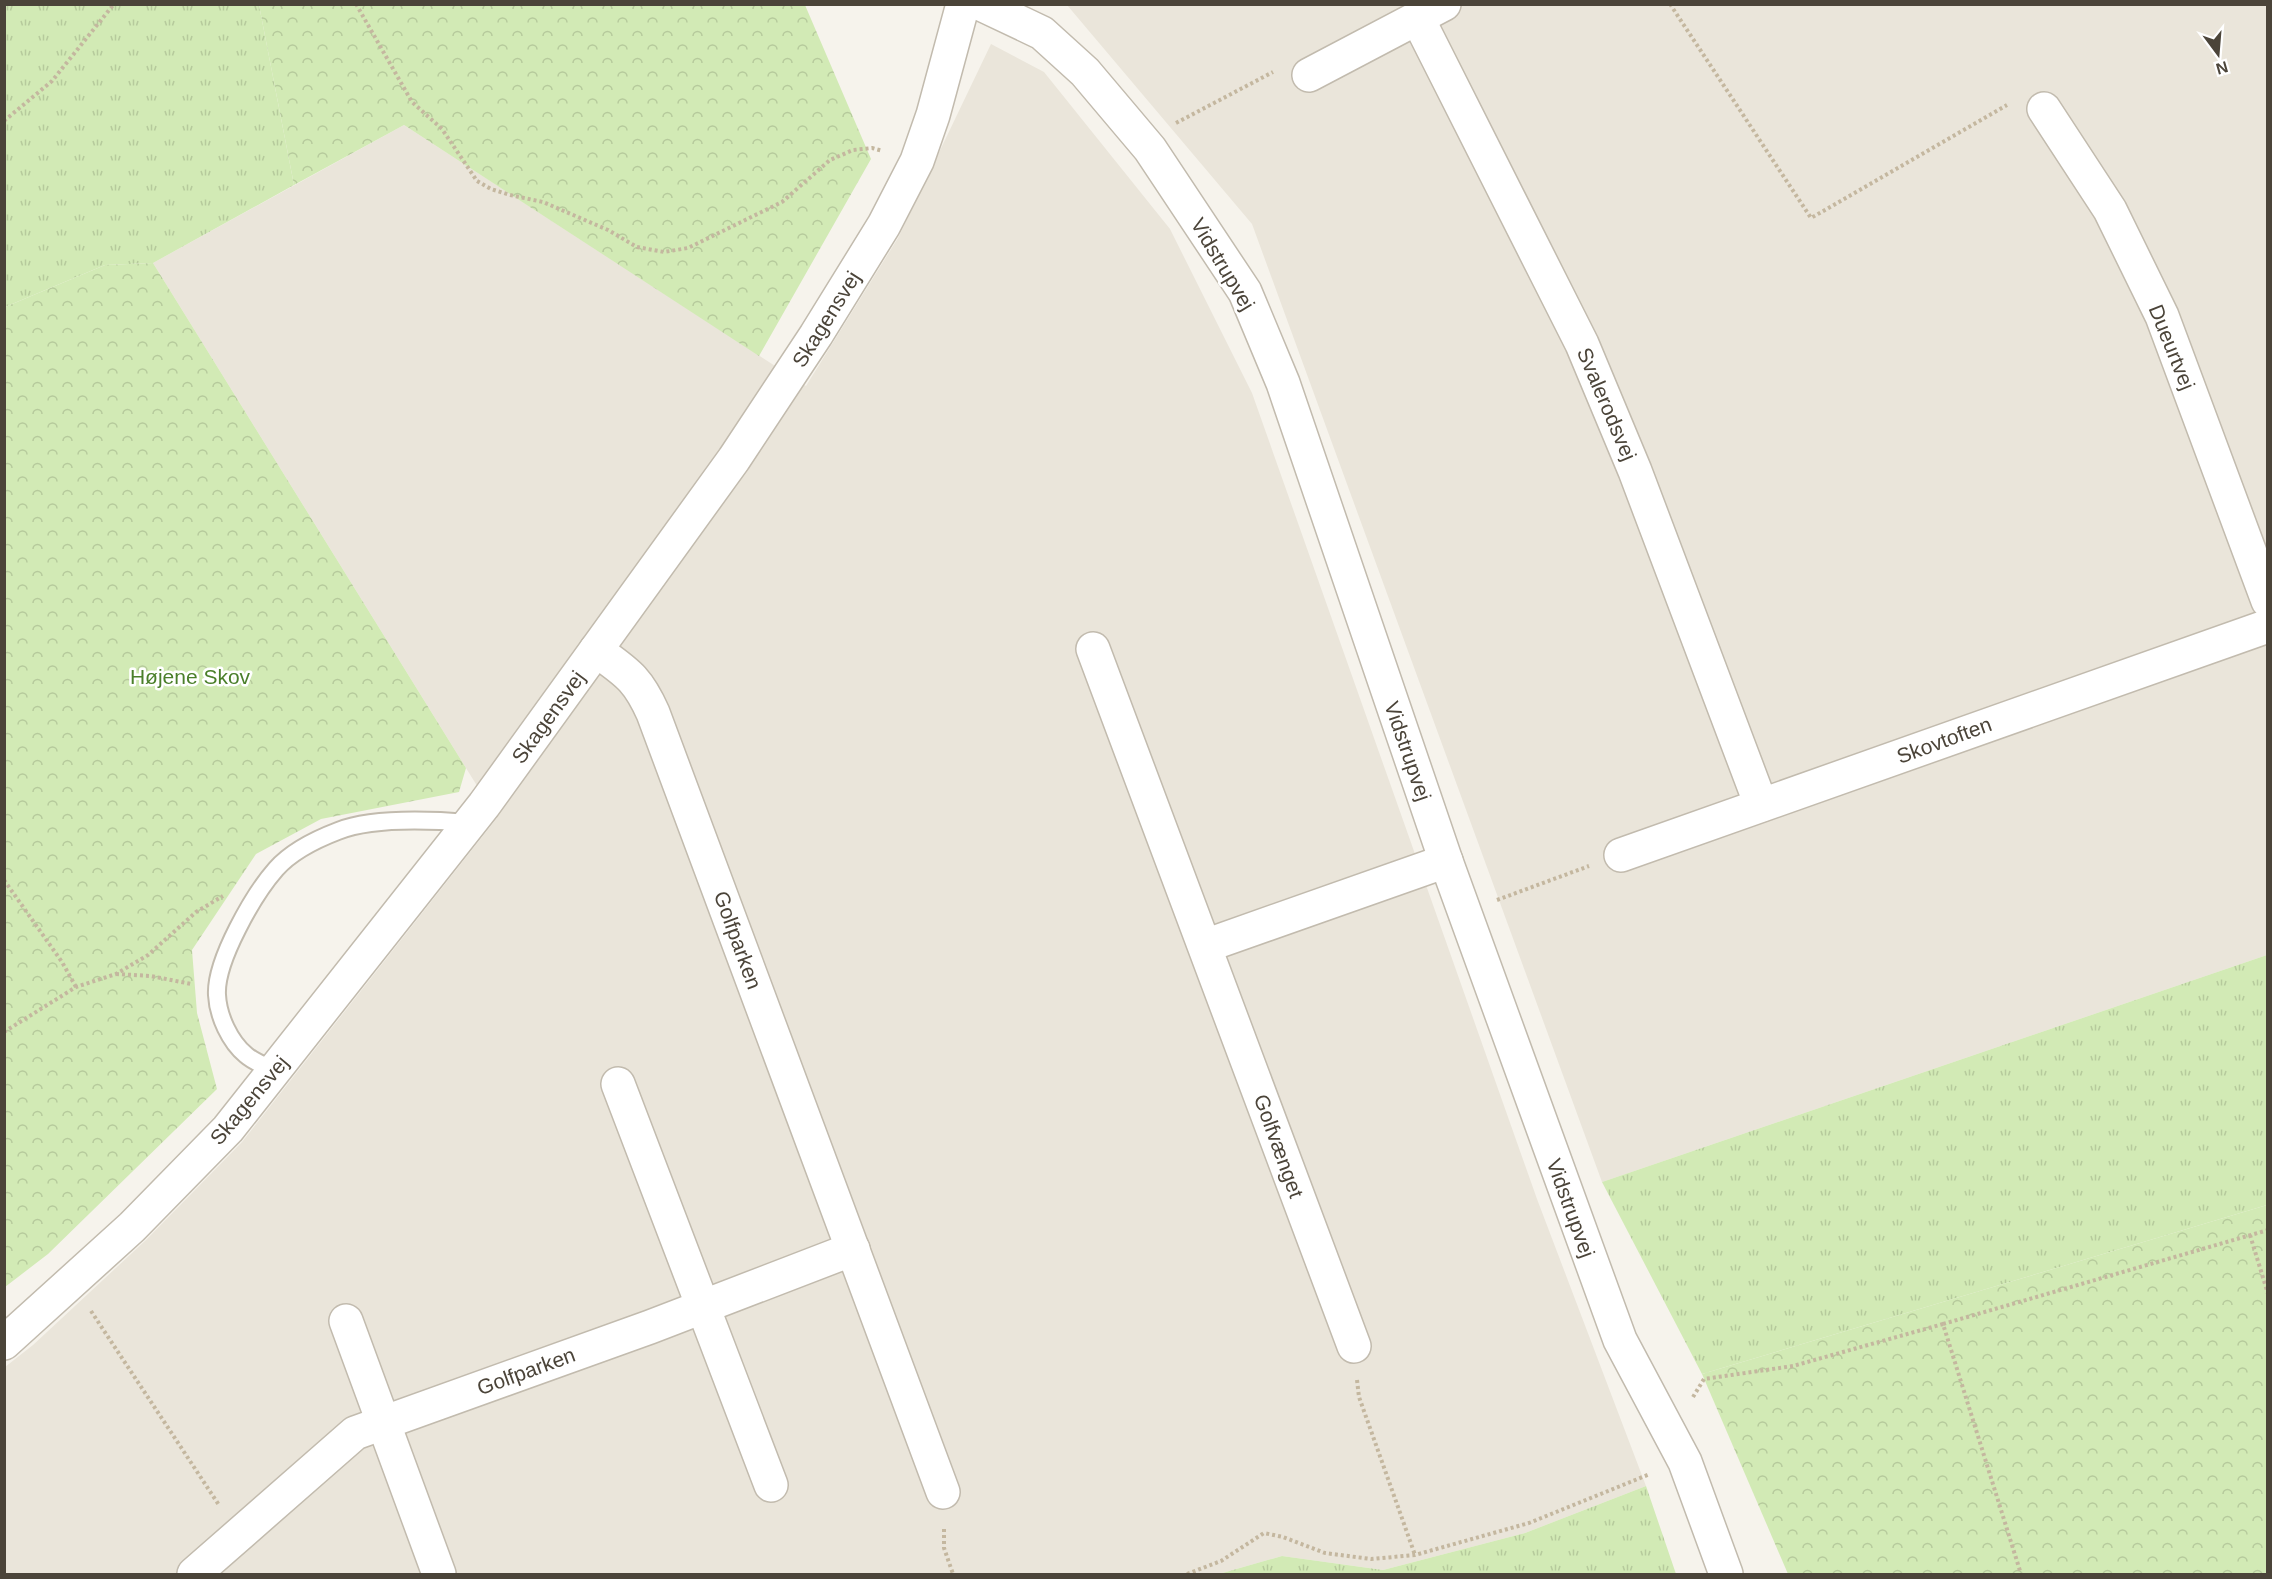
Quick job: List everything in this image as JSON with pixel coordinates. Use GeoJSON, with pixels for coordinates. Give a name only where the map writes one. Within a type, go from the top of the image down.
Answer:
{"type":"FeatureCollection","features":[{"type":"Feature","properties":{"kind":"street","name":"Skagensvej"},"geometry":{"type":"LineString","coordinates":[[4,1343],[132,1227],[228,1129],[469,823],[734,459],[793,373],[884,225],[918,161],[963,4]]}},
{"type":"Feature","properties":{"kind":"street","name":"Vidstrupvej"},"geometry":{"type":"LineString","coordinates":[[981,4],[1042,33],[1085,72],[1143,140],[1245,292],[1283,383],[1446,861],[1620,1340],[1685,1462],[1726,1575]]}},
{"type":"Feature","properties":{"kind":"street","name":"Svalerodsvej"},"geometry":{"type":"LineString","coordinates":[[1309,75],[1431,12],[1582,344],[1635,471],[1761,805]]}},
{"type":"Feature","properties":{"kind":"street","name":"Dueurtvej"},"geometry":{"type":"LineString","coordinates":[[2044,109],[2110,210],[2162,316],[2268,601]]}},
{"type":"Feature","properties":{"kind":"street","name":"Skovtoften"},"geometry":{"type":"LineString","coordinates":[[1621,855],[2268,626]]}},
{"type":"Feature","properties":{"kind":"street","name":"Golfvænget"},"geometry":{"type":"LineString","coordinates":[[1093,649],[1354,1346]]}},
{"type":"Feature","properties":{"kind":"street","name":"Golfparken"},"geometry":{"type":"LineString","coordinates":[[596,650],[629,674],[642,689],[653,712],[943,1492]]}},
{"type":"Feature","properties":{"kind":"street"},"geometry":{"type":"LineString","coordinates":[[1205,946],[1446,861]]}},
{"type":"Feature","properties":{"kind":"street"},"geometry":{"type":"LineString","coordinates":[[618,1084],[771,1485]]}},
{"type":"Feature","properties":{"kind":"street","name":"Golfparken"},"geometry":{"type":"LineString","coordinates":[[194,1575],[355,1433],[853,1249]]}},
{"type":"Feature","properties":{"kind":"street"},"geometry":{"type":"LineString","coordinates":[[346,1321],[439,1575]]}},
{"type":"Feature","properties":{"kind":"lane"},"geometry":{"type":"LineString","coordinates":[[274,1070],[246,1056],[234,1042],[223,1023],[217,994],[225,956],[260,889],[278,867],[297,852],[339,830],[376,823],[437,821],[469,823]]}},
{"type":"Feature","properties":{"kind":"path"},"geometry":{"type":"LineString","coordinates":[[4,121],[52,81],[114,4]]}},
{"type":"Feature","properties":{"kind":"path"},"geometry":{"type":"LineString","coordinates":[[356,4],[412,102],[442,129],[477,181],[500,192],[543,202],[608,230],[637,247],[664,252],[688,248],[711,238],[782,201],[830,160],[853,150],[872,148],[918,161]]}},
{"type":"Feature","properties":{"kind":"path"},"geometry":{"type":"LineString","coordinates":[[1670,4],[1811,218],[2011,103],[2044,109]]}},
{"type":"Feature","properties":{"kind":"path"},"geometry":{"type":"LineString","coordinates":[[1143,140],[1290,63],[1309,75]]}},
{"type":"Feature","properties":{"kind":"path"},"geometry":{"type":"LineString","coordinates":[[1464,912],[1621,855]]}},
{"type":"Feature","properties":{"kind":"path"},"geometry":{"type":"LineString","coordinates":[[4,880],[62,962],[76,987]]}},
{"type":"Feature","properties":{"kind":"path"},"geometry":{"type":"LineString","coordinates":[[4,1032],[76,987],[116,974],[148,955],[214,899],[237,890],[260,889]]}},
{"type":"Feature","properties":{"kind":"path"},"geometry":{"type":"LineString","coordinates":[[116,974],[151,976],[186,982],[217,994]]}},
{"type":"Feature","properties":{"kind":"path"},"geometry":{"type":"LineString","coordinates":[[1660,1416],[1687,1407],[1704,1378],[1793,1366],[2268,1230]]}},
{"type":"Feature","properties":{"kind":"path"},"geometry":{"type":"LineString","coordinates":[[2250,1236],[2268,1294]]}},
{"type":"Feature","properties":{"kind":"path"},"geometry":{"type":"LineString","coordinates":[[73,1282],[238,1535]]}},
{"type":"Feature","properties":{"kind":"path"},"geometry":{"type":"LineString","coordinates":[[1943,1324],[2021,1575]]}},
{"type":"Feature","properties":{"kind":"path"},"geometry":{"type":"LineString","coordinates":[[1354,1346],[1359,1397],[1415,1555]]}},
{"type":"Feature","properties":{"kind":"path"},"geometry":{"type":"LineString","coordinates":[[1187,1575],[1221,1561],[1264,1533],[1283,1537],[1325,1553],[1371,1558],[1415,1555],[1530,1523],[1685,1462]]}},
{"type":"Feature","properties":{"kind":"path"},"geometry":{"type":"LineString","coordinates":[[943,1492],[944,1548],[953,1575]]}},
{"type":"Feature","properties":{"kind":"shaded area"},"geometry":{"type":"Polygon","coordinates":[[[1067,5],[2267,5],[2267,955],[1602,1182],[1252,224],[1067,5]]]}},
{"type":"Feature","properties":{"kind":"shaded area"},"geometry":{"type":"Polygon","coordinates":[[[991,44],[1044,72],[1170,229],[1252,393],[1537,1199],[1646,1486],[1525,1533],[1383,1570],[1282,1556],[1219,1574],[5,1574],[5,1367],[33,1345],[146,1240],[242,1142],[497,818],[153,263],[404,125],[806,386],[898,238],[991,44]]]}},
{"type":"Feature","properties":{"kind":"green space"},"geometry":{"type":"Polygon","coordinates":[[[5,5],[259,5],[294,185],[153,263],[105,265],[5,307],[5,5]]]}},
{"type":"Feature","properties":{"kind":"green space"},"geometry":{"type":"Polygon","coordinates":[[[259,5],[805,5],[871,159],[759,356],[404,125],[294,185],[259,5]]]}},
{"type":"Feature","properties":{"kind":"green space","name":"Højene Skov"},"geometry":{"type":"Polygon","coordinates":[[[153,263],[466,768],[459,792],[321,819],[256,854],[192,950],[197,1013],[217,1089],[48,1254],[5,1287],[5,307],[105,265],[153,263]]]}},
{"type":"Feature","properties":{"kind":"green space"},"geometry":{"type":"Polygon","coordinates":[[[2267,955],[2267,1205],[1702,1374],[1602,1182],[2267,955]]]}},
{"type":"Feature","properties":{"kind":"green space"},"geometry":{"type":"Polygon","coordinates":[[[2267,1205],[2267,1574],[1788,1574],[1702,1374],[2267,1205]]]}},
{"type":"Feature","properties":{"kind":"green space"},"geometry":{"type":"Polygon","coordinates":[[[1646,1486],[1676,1574],[1219,1574],[1282,1556],[1383,1570],[1525,1533],[1646,1486]]]}}]}
